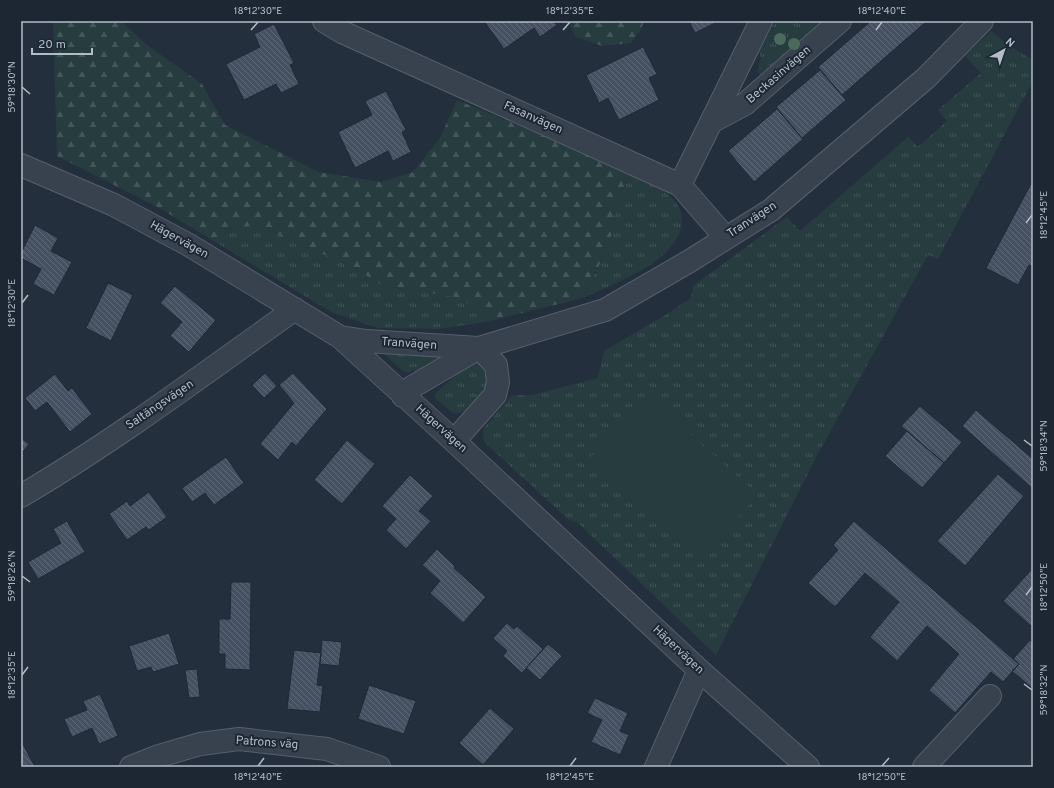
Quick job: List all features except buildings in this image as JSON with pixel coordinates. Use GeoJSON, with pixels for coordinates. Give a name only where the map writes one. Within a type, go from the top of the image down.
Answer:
{"type":"FeatureCollection","features":[{"type":"Feature","properties":{"kind":"street","name":"Fasanvägen"},"geometry":{"type":"LineString","coordinates":[[324,21],[342,32],[680,185],[725,237]]}},
{"type":"Feature","properties":{"kind":"street","name":"Beckasinvägen"},"geometry":{"type":"LineString","coordinates":[[680,185],[713,121],[761,21]]}},
{"type":"Feature","properties":{"kind":"street","name":"Beckasinvägen"},"geometry":{"type":"LineString","coordinates":[[713,121],[746,104],[840,21]]}},
{"type":"Feature","properties":{"kind":"street","name":"Tranvägen"},"geometry":{"type":"LineString","coordinates":[[403,396],[412,387],[479,348],[605,310],[688,262],[725,237],[770,210],[926,78],[982,21]]}},
{"type":"Feature","properties":{"kind":"street","name":"Hägervägen"},"geometry":{"type":"LineString","coordinates":[[21,165],[114,205],[189,244],[340,337],[454,441],[699,670],[808,767]]}},
{"type":"Feature","properties":{"kind":"street","name":"Saltängsvägen"},"geometry":{"type":"LineString","coordinates":[[21,496],[56,475],[181,391],[295,309]]}},
{"type":"Feature","properties":{"kind":"street","name":"Tranvägen"},"geometry":{"type":"LineString","coordinates":[[340,337],[366,341],[479,348]]}},
{"type":"Feature","properties":{"kind":"street"},"geometry":{"type":"LineString","coordinates":[[454,441],[495,395],[498,382],[496,365],[479,348]]}},
{"type":"Feature","properties":{"kind":"street"},"geometry":{"type":"LineString","coordinates":[[656,767],[699,670]]}},
{"type":"Feature","properties":{"kind":"street"},"geometry":{"type":"LineString","coordinates":[[924,767],[990,696]]}},
{"type":"Feature","properties":{"kind":"street","name":"Patrons väg"},"geometry":{"type":"LineString","coordinates":[[131,767],[158,756],[200,744],[239,739],[327,749],[379,767]]}},
{"type":"Feature","properties":{"kind":"green space"},"geometry":{"type":"Polygon","coordinates":[[[53,21],[121,21],[147,45],[202,84],[225,125],[319,172],[381,182],[413,172],[440,138],[457,100],[554,140],[629,175],[615,210],[610,243],[583,298],[486,322],[476,307],[456,297],[384,286],[344,262],[293,243],[265,227],[239,226],[212,240],[161,209],[57,156],[53,21]]]}},
{"type":"Feature","properties":{"kind":"green space"},"geometry":{"type":"Polygon","coordinates":[[[568,21],[644,21],[641,30],[631,43],[602,46],[576,37],[568,21]]]}},
{"type":"Feature","properties":{"kind":"green space"},"geometry":{"type":"Polygon","coordinates":[[[775,21],[830,21],[771,72],[765,70],[760,74],[757,71],[761,58],[759,53],[775,21]]]}},
{"type":"Feature","properties":{"kind":"green space"},"geometry":{"type":"Polygon","coordinates":[[[991,31],[1011,47],[1033,60],[1033,81],[938,259],[928,255],[819,452],[716,655],[578,523],[569,520],[484,442],[483,429],[512,395],[532,395],[598,378],[604,351],[691,298],[693,286],[787,217],[800,231],[908,137],[918,147],[947,121],[938,110],[981,73],[965,56],[991,31]]]}},
{"type":"Feature","properties":{"kind":"green space"},"geometry":{"type":"Polygon","coordinates":[[[629,175],[661,189],[675,201],[679,207],[682,219],[679,234],[671,247],[644,269],[628,278],[583,298],[610,243],[615,210],[629,175]]]}},
{"type":"Feature","properties":{"kind":"green space"},"geometry":{"type":"Polygon","coordinates":[[[239,226],[265,227],[293,243],[344,262],[384,286],[456,297],[476,307],[486,322],[438,329],[378,328],[333,313],[212,240],[239,226]]]}},
{"type":"Feature","properties":{"kind":"green space"},"geometry":{"type":"Polygon","coordinates":[[[377,348],[447,353],[417,376],[414,370],[408,373],[404,372],[377,348]]]}},
{"type":"Feature","properties":{"kind":"green space"},"geometry":{"type":"Polygon","coordinates":[[[477,363],[483,364],[488,369],[488,381],[485,393],[473,406],[463,412],[453,413],[436,399],[434,395],[449,381],[477,363]]]}},
{"type":"Feature","properties":{"kind":"green space"},"geometry":{"type":"Polygon","coordinates":[[[647,395],[758,495],[700,559],[589,459],[647,395]]]}}]}
